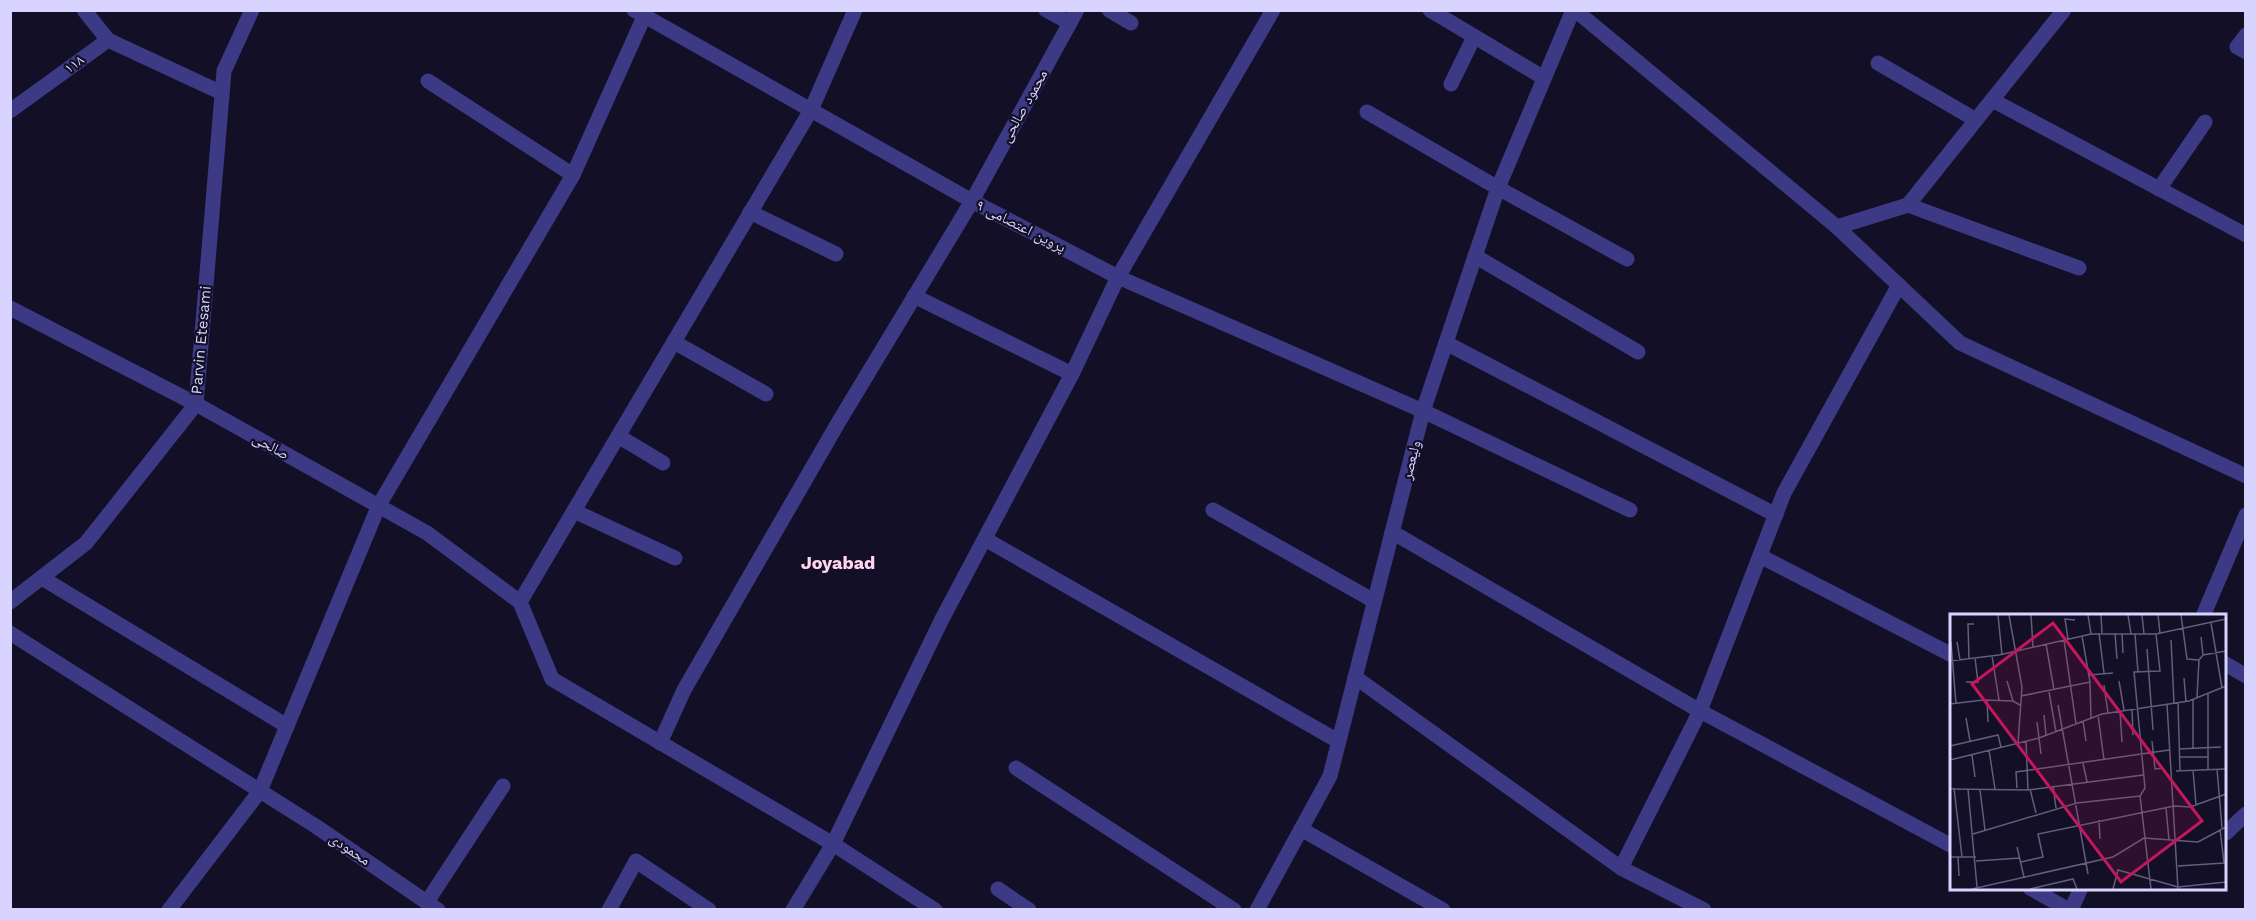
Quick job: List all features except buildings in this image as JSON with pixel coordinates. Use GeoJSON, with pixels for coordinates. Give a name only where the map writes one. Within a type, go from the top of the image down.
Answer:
{"type":"FeatureCollection","features":[{"type":"Feature","properties":{"kind":"street"},"geometry":{"type":"LineString","coordinates":[[84,10],[108,39],[222,93]]}},
{"type":"Feature","properties":{"kind":"street","name":"Parvin Etesami"},"geometry":{"type":"LineString","coordinates":[[10,602],[86,543],[196,404],[224,71],[252,10]]}},
{"type":"Feature","properties":{"kind":"street"},"geometry":{"type":"LineString","coordinates":[[855,10],[811,110],[520,602],[552,679],[833,844],[935,909]]}},
{"type":"Feature","properties":{"kind":"street"},"geometry":{"type":"LineString","coordinates":[[1046,10],[1073,17]]}},
{"type":"Feature","properties":{"kind":"street"},"geometry":{"type":"LineString","coordinates":[[1109,10],[1131,23]]}},
{"type":"Feature","properties":{"kind":"street"},"geometry":{"type":"LineString","coordinates":[[793,909],[833,844],[942,619],[1072,374],[1118,277],[1273,10]]}},
{"type":"Feature","properties":{"kind":"street"},"geometry":{"type":"LineString","coordinates":[[1430,10],[1544,78]]}},
{"type":"Feature","properties":{"kind":"street"},"geometry":{"type":"LineString","coordinates":[[1574,10],[1837,227],[1960,343],[2246,476]]}},
{"type":"Feature","properties":{"kind":"street","name":"ولیعصر"},"geometry":{"type":"LineString","coordinates":[[1257,909],[1330,776],[1423,411],[1498,188],[1574,10]]}},
{"type":"Feature","properties":{"kind":"street"},"geometry":{"type":"LineString","coordinates":[[169,909],[260,791],[379,505],[573,175],[642,12]]}},
{"type":"Feature","properties":{"kind":"street","name":"پروین اعتصامی ۹"},"geometry":{"type":"LineString","coordinates":[[642,12],[972,201],[1118,277],[1423,411],[1630,510]]}},
{"type":"Feature","properties":{"kind":"street"},"geometry":{"type":"LineString","coordinates":[[1837,227],[1908,205],[1992,100],[2056,13]]}},
{"type":"Feature","properties":{"kind":"street","name":"محمود صالحی"},"geometry":{"type":"LineString","coordinates":[[660,743],[690,680],[837,423],[972,201],[1073,17]]}},
{"type":"Feature","properties":{"kind":"street"},"geometry":{"type":"LineString","coordinates":[[2246,35],[2236,46],[2246,52]]}},
{"type":"Feature","properties":{"kind":"street"},"geometry":{"type":"LineString","coordinates":[[1451,84],[1474,37]]}},
{"type":"Feature","properties":{"kind":"street","name":"۱۱۸"},"geometry":{"type":"LineString","coordinates":[[10,111],[108,39]]}},
{"type":"Feature","properties":{"kind":"street"},"geometry":{"type":"LineString","coordinates":[[1878,63],[1976,120]]}},
{"type":"Feature","properties":{"kind":"street"},"geometry":{"type":"LineString","coordinates":[[428,81],[573,175]]}},
{"type":"Feature","properties":{"kind":"street"},"geometry":{"type":"LineString","coordinates":[[1992,100],[2246,235]]}},
{"type":"Feature","properties":{"kind":"street"},"geometry":{"type":"LineString","coordinates":[[1367,112],[1627,259]]}},
{"type":"Feature","properties":{"kind":"street"},"geometry":{"type":"LineString","coordinates":[[2159,189],[2205,122]]}},
{"type":"Feature","properties":{"kind":"street"},"geometry":{"type":"LineString","coordinates":[[1908,205],[2079,268]]}},
{"type":"Feature","properties":{"kind":"street"},"geometry":{"type":"LineString","coordinates":[[750,212],[836,254]]}},
{"type":"Feature","properties":{"kind":"street"},"geometry":{"type":"LineString","coordinates":[[1475,256],[1638,352]]}},
{"type":"Feature","properties":{"kind":"street"},"geometry":{"type":"LineString","coordinates":[[1621,868],[1700,711],[1784,493],[1899,285]]}},
{"type":"Feature","properties":{"kind":"street"},"geometry":{"type":"LineString","coordinates":[[914,296],[1072,374]]}},
{"type":"Feature","properties":{"kind":"street","name":"صالحی"},"geometry":{"type":"LineString","coordinates":[[10,308],[196,404],[428,532],[520,602]]}},
{"type":"Feature","properties":{"kind":"street"},"geometry":{"type":"LineString","coordinates":[[674,342],[766,394]]}},
{"type":"Feature","properties":{"kind":"street"},"geometry":{"type":"LineString","coordinates":[[1446,343],[1776,515]]}},
{"type":"Feature","properties":{"kind":"street"},"geometry":{"type":"LineString","coordinates":[[618,436],[663,463]]}},
{"type":"Feature","properties":{"kind":"street"},"geometry":{"type":"LineString","coordinates":[[1213,510],[1374,602]]}},
{"type":"Feature","properties":{"kind":"street"},"geometry":{"type":"LineString","coordinates":[[574,511],[675,558]]}},
{"type":"Feature","properties":{"kind":"street"},"geometry":{"type":"LineString","coordinates":[[2203,614],[2246,515]]}},
{"type":"Feature","properties":{"kind":"street"},"geometry":{"type":"LineString","coordinates":[[1392,532],[1700,711],[1950,845]]}},
{"type":"Feature","properties":{"kind":"street"},"geometry":{"type":"LineString","coordinates":[[985,539],[1338,741]]}},
{"type":"Feature","properties":{"kind":"street"},"geometry":{"type":"LineString","coordinates":[[1760,556],[1950,654]]}},
{"type":"Feature","properties":{"kind":"street"},"geometry":{"type":"LineString","coordinates":[[42,578],[287,726]]}},
{"type":"Feature","properties":{"kind":"street","name":"محمودی"},"geometry":{"type":"LineString","coordinates":[[10,633],[317,827],[432,906]]}},
{"type":"Feature","properties":{"kind":"street"},"geometry":{"type":"LineString","coordinates":[[2226,664],[2246,676]]}},
{"type":"Feature","properties":{"kind":"street"},"geometry":{"type":"LineString","coordinates":[[1355,677],[1621,868],[1678,904],[1704,909]]}},
{"type":"Feature","properties":{"kind":"street"},"geometry":{"type":"LineString","coordinates":[[1016,768],[1234,909]]}},
{"type":"Feature","properties":{"kind":"street"},"geometry":{"type":"LineString","coordinates":[[432,906],[503,786]]}},
{"type":"Feature","properties":{"kind":"street"},"geometry":{"type":"LineString","coordinates":[[2226,833],[2246,814]]}},
{"type":"Feature","properties":{"kind":"street"},"geometry":{"type":"LineString","coordinates":[[1301,829],[1443,909]]}},
{"type":"Feature","properties":{"kind":"street"},"geometry":{"type":"LineString","coordinates":[[609,909],[636,861],[709,909]]}},
{"type":"Feature","properties":{"kind":"street"},"geometry":{"type":"LineString","coordinates":[[998,889],[1029,909]]}},
{"type":"Feature","properties":{"kind":"street"},"geometry":{"type":"LineString","coordinates":[[2034,890],[2070,909],[2080,890]]}},
{"type":"Feature","properties":{"kind":"district","name":"Joyabad"},"geometry":{"type":"Point","coordinates":[838,562]}}]}
